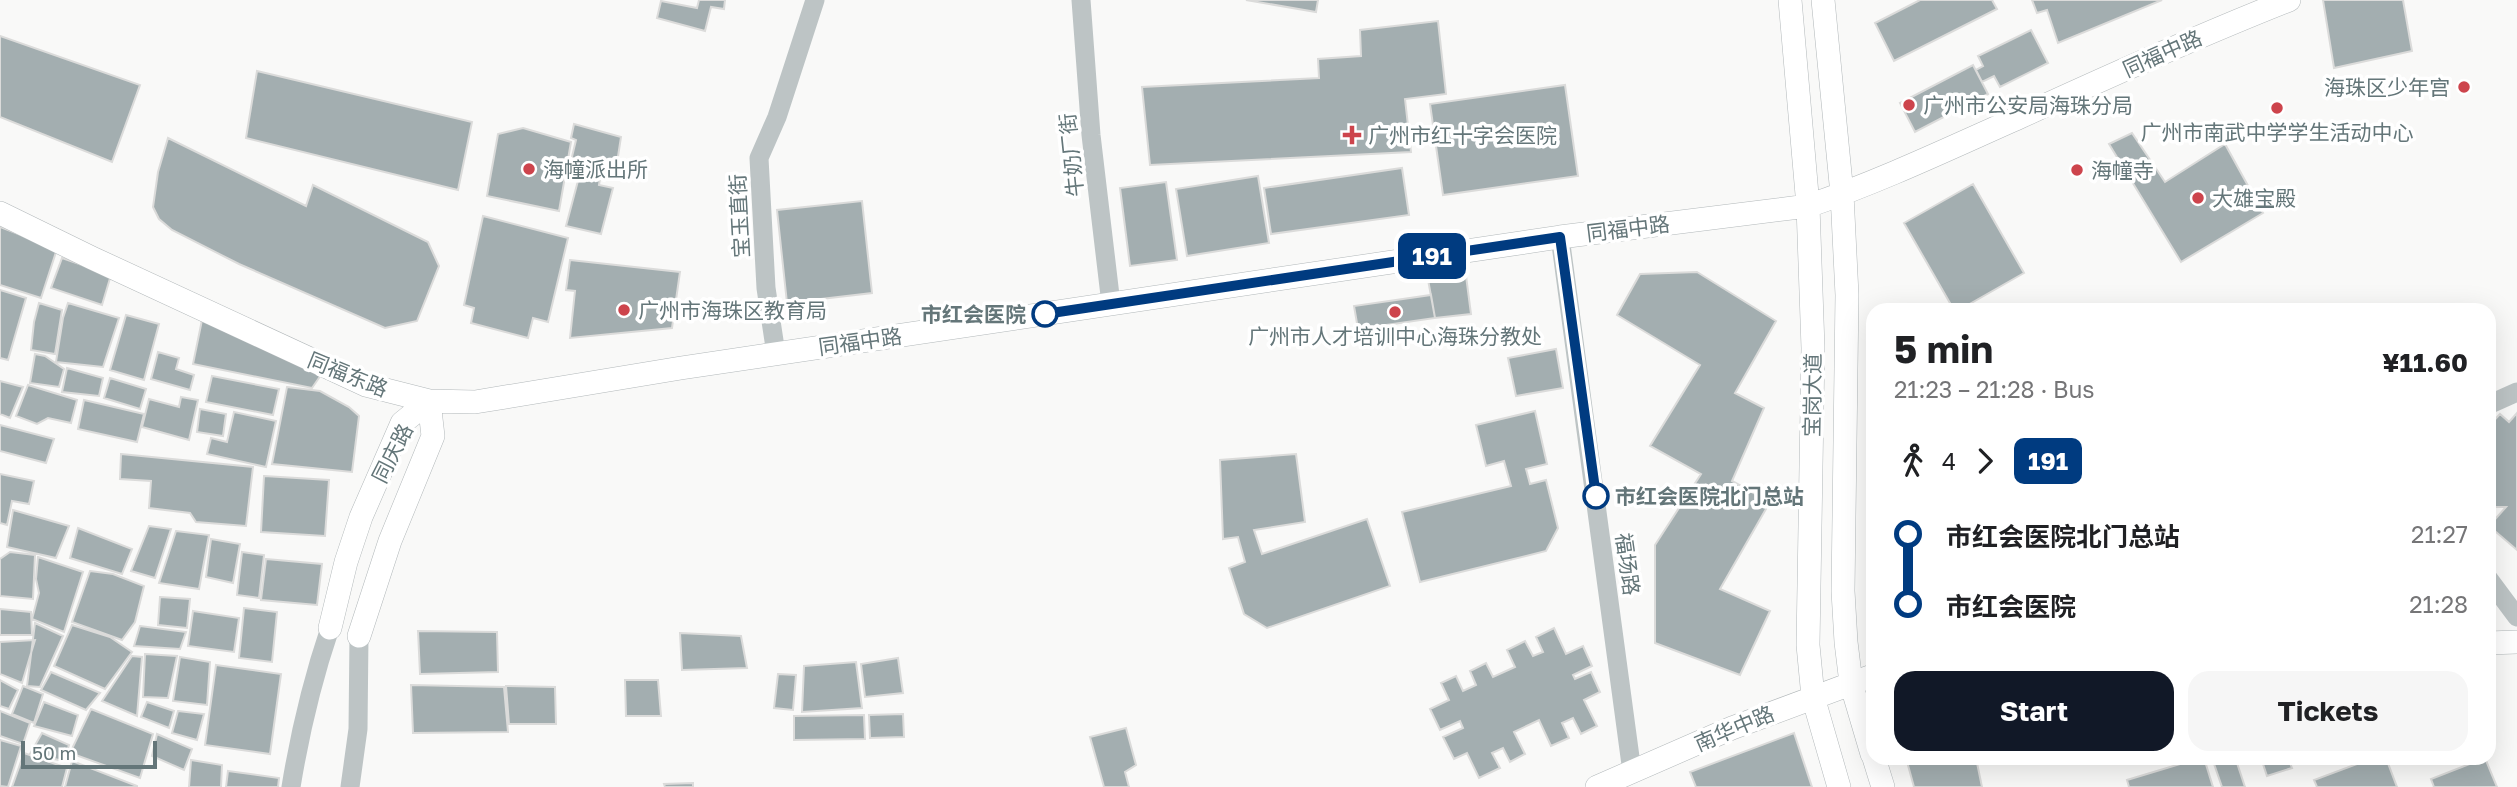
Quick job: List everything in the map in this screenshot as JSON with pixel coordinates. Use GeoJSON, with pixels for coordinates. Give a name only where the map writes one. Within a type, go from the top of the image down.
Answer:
{"type":"FeatureCollection","features":[{"type":"Feature","properties":{"kind":"main road","name":"宝岗大道"},"geometry":{"type":"LineString","coordinates":[[1790,0],[1808,206],[1813,348],[1808,645],[1813,697],[1839,787]]}},
{"type":"Feature","properties":{"kind":"main road","name":"宝岗大道"},"geometry":{"type":"LineString","coordinates":[[1823,0],[1842,194],[1847,354],[1843,591],[1846,642],[1862,679],[1866,707]]}},
{"type":"Feature","properties":{"kind":"main road","name":"同福中路"},"geometry":{"type":"LineString","coordinates":[[770,355],[1560,237],[1808,206],[1921,161],[2190,39],[2289,0]]}},
{"type":"Feature","properties":{"kind":"main road","name":"同福东路"},"geometry":{"type":"LineString","coordinates":[[0,213],[366,385],[429,401],[492,400],[770,355]]}},
{"type":"Feature","properties":{"kind":"main road","name":"同庆路"},"geometry":{"type":"LineString","coordinates":[[330,628],[346,562],[361,517],[402,422],[429,401]]}},
{"type":"Feature","properties":{"kind":"main road","name":"同庆路"},"geometry":{"type":"LineString","coordinates":[[359,636],[373,586],[433,436],[429,401]]}},
{"type":"Feature","properties":{"kind":"main road"},"geometry":{"type":"LineString","coordinates":[[378,478],[409,491]]}},
{"type":"Feature","properties":{"kind":"main road"},"geometry":{"type":"LineString","coordinates":[[2496,643],[2517,642]]}},
{"type":"Feature","properties":{"kind":"main road","name":"南华中路"},"geometry":{"type":"LineString","coordinates":[[1597,787],[1732,728],[1862,679]]}},
{"type":"Feature","properties":{"kind":"main road","name":"宝岗大道"},"geometry":{"type":"LineString","coordinates":[[1876,765],[1883,787]]}},
{"type":"Feature","properties":{"kind":"street","name":"宝玉直街"},"geometry":{"type":"LineString","coordinates":[[770,355],[759,158],[777,117],[815,0]]}},
{"type":"Feature","properties":{"kind":"street","name":"牛奶厂街"},"geometry":{"type":"LineString","coordinates":[[1081,0],[1091,135],[1111,304]]}},
{"type":"Feature","properties":{"kind":"street","name":"福场路"},"geometry":{"type":"LineString","coordinates":[[1560,237],[1632,772]]}},
{"type":"Feature","properties":{"kind":"street"},"geometry":{"type":"LineString","coordinates":[[2496,401],[2517,392]]}},
{"type":"Feature","properties":{"kind":"street"},"geometry":{"type":"LineString","coordinates":[[2496,589],[2517,617]]}},
{"type":"Feature","properties":{"kind":"street"},"geometry":{"type":"LineString","coordinates":[[291,787],[307,700],[330,628]]}},
{"type":"Feature","properties":{"kind":"street"},"geometry":{"type":"LineString","coordinates":[[350,787],[358,729],[359,636]]}},
{"type":"Feature","properties":{"kind":"building"},"geometry":{"type":"Polygon","coordinates":[[[699,0],[725,0],[724,9],[711,7],[705,31],[657,18],[661,1],[697,8],[699,0]]]}},
{"type":"Feature","properties":{"kind":"building"},"geometry":{"type":"Polygon","coordinates":[[[1246,0],[1318,0],[1316,12],[1246,0]]]}},
{"type":"Feature","properties":{"kind":"building"},"geometry":{"type":"Polygon","coordinates":[[[1920,0],[1992,0],[1997,9],[1894,61],[1875,23],[1920,0]]]}},
{"type":"Feature","properties":{"kind":"building"},"geometry":{"type":"Polygon","coordinates":[[[2032,0],[2162,0],[2058,43],[2047,10],[2037,13],[2032,0]]]}},
{"type":"Feature","properties":{"kind":"building"},"geometry":{"type":"Polygon","coordinates":[[[2323,0],[2403,0],[2412,51],[2334,68],[2323,0]]]}},
{"type":"Feature","properties":{"kind":"building"},"geometry":{"type":"Polygon","coordinates":[[[1438,21],[1446,94],[1405,99],[1411,152],[1150,165],[1142,87],[1319,78],[1318,59],[1361,56],[1360,30],[1438,21]]]}},
{"type":"Feature","properties":{"kind":"building"},"geometry":{"type":"Polygon","coordinates":[[[2031,30],[2048,63],[2000,87],[1994,76],[1982,82],[1976,70],[1983,66],[1978,56],[2031,30]]]}},
{"type":"Feature","properties":{"kind":"building"},"geometry":{"type":"Polygon","coordinates":[[[0,36],[140,85],[112,162],[0,117],[0,36]]]}},
{"type":"Feature","properties":{"kind":"building"},"geometry":{"type":"Polygon","coordinates":[[[1973,65],[1988,94],[1915,132],[1900,103],[1973,65]]]}},
{"type":"Feature","properties":{"kind":"building"},"geometry":{"type":"Polygon","coordinates":[[[257,71],[472,122],[458,190],[246,138],[257,71]]]}},
{"type":"Feature","properties":{"kind":"building"},"geometry":{"type":"Polygon","coordinates":[[[1565,85],[1578,176],[1443,195],[1430,104],[1565,85]]]}},
{"type":"Feature","properties":{"kind":"building"},"geometry":{"type":"Polygon","coordinates":[[[574,124],[621,137],[615,176],[601,172],[599,185],[613,188],[601,234],[566,226],[579,177],[590,179],[591,170],[570,165],[576,140],[571,138],[574,124]]]}},
{"type":"Feature","properties":{"kind":"building","name":"海幢派出所"},"geometry":{"type":"Polygon","coordinates":[[[523,128],[571,142],[559,211],[487,196],[498,134],[523,128]]]}},
{"type":"Feature","properties":{"kind":"building","name":"大雄宝殿"},"geometry":{"type":"Polygon","coordinates":[[[2132,133],[2165,182],[2225,144],[2263,213],[2181,262],[2109,144],[2132,133]]]}},
{"type":"Feature","properties":{"kind":"building"},"geometry":{"type":"Polygon","coordinates":[[[168,138],[306,206],[313,185],[428,242],[439,266],[417,321],[385,328],[239,264],[172,230],[159,219],[153,207],[158,172],[168,138]]]}},
{"type":"Feature","properties":{"kind":"building"},"geometry":{"type":"Polygon","coordinates":[[[1402,168],[1409,215],[1271,234],[1264,188],[1402,168]]]}},
{"type":"Feature","properties":{"kind":"building"},"geometry":{"type":"Polygon","coordinates":[[[1258,176],[1269,243],[1187,256],[1176,189],[1258,176]]]}},
{"type":"Feature","properties":{"kind":"building"},"geometry":{"type":"Polygon","coordinates":[[[1166,182],[1177,260],[1130,266],[1120,188],[1166,182]]]}},
{"type":"Feature","properties":{"kind":"building"},"geometry":{"type":"Polygon","coordinates":[[[1973,184],[2024,273],[1971,303],[1950,303],[1904,223],[1973,184]]]}},
{"type":"Feature","properties":{"kind":"building"},"geometry":{"type":"Polygon","coordinates":[[[862,201],[872,293],[787,303],[777,210],[862,201]]]}},
{"type":"Feature","properties":{"kind":"building"},"geometry":{"type":"Polygon","coordinates":[[[483,216],[568,238],[548,322],[533,318],[528,338],[471,323],[474,308],[464,305],[483,216]]]}},
{"type":"Feature","properties":{"kind":"building"},"geometry":{"type":"Polygon","coordinates":[[[0,227],[57,249],[41,298],[0,285],[0,227]]]}},
{"type":"Feature","properties":{"kind":"building"},"geometry":{"type":"Polygon","coordinates":[[[62,258],[111,275],[102,305],[51,288],[62,258]]]}},
{"type":"Feature","properties":{"kind":"building","name":"广州市海珠区教育局"},"geometry":{"type":"Polygon","coordinates":[[[570,260],[680,272],[672,328],[570,338],[575,291],[566,290],[570,260]]]}},
{"type":"Feature","properties":{"kind":"building"},"geometry":{"type":"Polygon","coordinates":[[[1465,268],[1471,314],[1435,318],[1427,274],[1465,268]]]}},
{"type":"Feature","properties":{"kind":"building"},"geometry":{"type":"Polygon","coordinates":[[[1697,272],[1776,321],[1735,393],[1764,408],[1732,481],[1770,502],[1720,589],[1770,611],[1740,675],[1655,643],[1655,545],[1701,474],[1650,446],[1700,365],[1617,315],[1640,274],[1697,272]]]}},
{"type":"Feature","properties":{"kind":"building"},"geometry":{"type":"Polygon","coordinates":[[[0,290],[26,298],[8,360],[0,358],[0,290]]]}},
{"type":"Feature","properties":{"kind":"building","name":"广州市人才培训中心海珠分教处"},"geometry":{"type":"Polygon","coordinates":[[[1431,295],[1435,318],[1358,329],[1354,306],[1431,295]]]}},
{"type":"Feature","properties":{"kind":"building"},"geometry":{"type":"Polygon","coordinates":[[[39,303],[62,310],[55,354],[31,350],[39,303]]]}},
{"type":"Feature","properties":{"kind":"building"},"geometry":{"type":"Polygon","coordinates":[[[68,303],[119,318],[103,367],[56,362],[68,303]]]}},
{"type":"Feature","properties":{"kind":"building"},"geometry":{"type":"Polygon","coordinates":[[[126,315],[159,324],[144,380],[110,370],[126,315]]]}},
{"type":"Feature","properties":{"kind":"building"},"geometry":{"type":"Polygon","coordinates":[[[202,320],[321,375],[312,388],[193,364],[202,320]]]}},
{"type":"Feature","properties":{"kind":"building"},"geometry":{"type":"Polygon","coordinates":[[[1556,349],[1563,388],[1516,396],[1508,358],[1556,349]]]}},
{"type":"Feature","properties":{"kind":"building"},"geometry":{"type":"Polygon","coordinates":[[[158,352],[179,358],[176,369],[194,375],[190,390],[151,379],[158,352]]]}},
{"type":"Feature","properties":{"kind":"building"},"geometry":{"type":"Polygon","coordinates":[[[35,354],[45,356],[64,369],[59,387],[30,383],[35,354]]]}},
{"type":"Feature","properties":{"kind":"building"},"geometry":{"type":"Polygon","coordinates":[[[67,368],[103,378],[99,396],[62,392],[67,368]]]}},
{"type":"Feature","properties":{"kind":"building"},"geometry":{"type":"Polygon","coordinates":[[[212,376],[279,389],[273,415],[206,402],[212,376]]]}},
{"type":"Feature","properties":{"kind":"building"},"geometry":{"type":"Polygon","coordinates":[[[110,378],[146,389],[140,409],[104,398],[110,378]]]}},
{"type":"Feature","properties":{"kind":"building"},"geometry":{"type":"Polygon","coordinates":[[[0,381],[23,387],[10,418],[0,414],[0,381]]]}},
{"type":"Feature","properties":{"kind":"building"},"geometry":{"type":"Polygon","coordinates":[[[28,385],[77,400],[71,423],[48,418],[37,424],[16,416],[28,385]]]}},
{"type":"Feature","properties":{"kind":"building"},"geometry":{"type":"Polygon","coordinates":[[[287,387],[320,391],[349,407],[359,416],[352,472],[272,464],[287,387]]]}},
{"type":"Feature","properties":{"kind":"building"},"geometry":{"type":"Polygon","coordinates":[[[181,397],[198,400],[189,440],[142,427],[149,399],[179,407],[181,397]]]}},
{"type":"Feature","properties":{"kind":"building"},"geometry":{"type":"Polygon","coordinates":[[[84,400],[144,414],[137,442],[78,429],[84,400]]]}},
{"type":"Feature","properties":{"kind":"building"},"geometry":{"type":"Polygon","coordinates":[[[200,409],[226,414],[223,436],[197,432],[200,409]]]}},
{"type":"Feature","properties":{"kind":"building"},"geometry":{"type":"Polygon","coordinates":[[[1535,411],[1547,464],[1526,469],[1530,484],[1546,480],[1558,528],[1546,551],[1420,582],[1402,512],[1511,486],[1504,461],[1486,466],[1476,425],[1535,411]]]}},
{"type":"Feature","properties":{"kind":"building"},"geometry":{"type":"Polygon","coordinates":[[[234,412],[276,421],[266,467],[207,454],[211,438],[227,442],[234,412]]]}},
{"type":"Feature","properties":{"kind":"building"},"geometry":{"type":"Polygon","coordinates":[[[2517,413],[2517,550],[2496,532],[2496,518],[2506,507],[2496,507],[2496,418],[2500,414],[2509,422],[2517,413]]]}},
{"type":"Feature","properties":{"kind":"building"},"geometry":{"type":"Polygon","coordinates":[[[0,425],[54,439],[46,463],[0,451],[0,425]]]}},
{"type":"Feature","properties":{"kind":"building"},"geometry":{"type":"Polygon","coordinates":[[[121,454],[253,467],[246,526],[196,522],[190,513],[149,508],[151,481],[120,479],[121,454]]]}},
{"type":"Feature","properties":{"kind":"building"},"geometry":{"type":"Polygon","coordinates":[[[1296,454],[1305,522],[1254,530],[1262,554],[1367,519],[1390,586],[1267,628],[1244,614],[1229,568],[1245,562],[1238,537],[1223,539],[1220,460],[1296,454]]]}},
{"type":"Feature","properties":{"kind":"building"},"geometry":{"type":"Polygon","coordinates":[[[0,474],[34,481],[29,504],[12,501],[7,525],[0,523],[0,474]]]}},
{"type":"Feature","properties":{"kind":"building"},"geometry":{"type":"Polygon","coordinates":[[[264,476],[329,480],[325,536],[261,532],[264,476]]]}},
{"type":"Feature","properties":{"kind":"building"},"geometry":{"type":"Polygon","coordinates":[[[13,510],[69,526],[56,558],[7,547],[13,510]]]}},
{"type":"Feature","properties":{"kind":"building"},"geometry":{"type":"Polygon","coordinates":[[[149,526],[171,529],[155,578],[131,571],[149,526]]]}},
{"type":"Feature","properties":{"kind":"building"},"geometry":{"type":"Polygon","coordinates":[[[78,528],[132,549],[122,574],[70,558],[78,528]]]}},
{"type":"Feature","properties":{"kind":"building"},"geometry":{"type":"Polygon","coordinates":[[[176,531],[209,535],[199,589],[159,583],[176,531]]]}},
{"type":"Feature","properties":{"kind":"building"},"geometry":{"type":"Polygon","coordinates":[[[211,539],[240,544],[233,583],[206,577],[211,539]]]}},
{"type":"Feature","properties":{"kind":"building"},"geometry":{"type":"Polygon","coordinates":[[[10,552],[35,555],[33,599],[0,596],[0,559],[10,552]]]}},
{"type":"Feature","properties":{"kind":"building"},"geometry":{"type":"Polygon","coordinates":[[[242,552],[264,555],[259,598],[237,595],[242,552]]]}},
{"type":"Feature","properties":{"kind":"building"},"geometry":{"type":"Polygon","coordinates":[[[38,557],[83,572],[64,632],[32,619],[39,593],[36,579],[38,557]]]}},
{"type":"Feature","properties":{"kind":"building"},"geometry":{"type":"Polygon","coordinates":[[[266,559],[322,564],[317,605],[261,600],[266,559]]]}},
{"type":"Feature","properties":{"kind":"building"},"geometry":{"type":"Polygon","coordinates":[[[90,571],[113,574],[144,586],[135,622],[122,640],[72,622],[90,571]]]}},
{"type":"Feature","properties":{"kind":"building"},"geometry":{"type":"Polygon","coordinates":[[[160,597],[190,599],[187,628],[158,625],[160,597]]]}},
{"type":"Feature","properties":{"kind":"building"},"geometry":{"type":"Polygon","coordinates":[[[244,608],[277,612],[272,662],[239,658],[244,608]]]}},
{"type":"Feature","properties":{"kind":"building"},"geometry":{"type":"Polygon","coordinates":[[[0,609],[31,612],[32,635],[0,635],[0,609]]]}},
{"type":"Feature","properties":{"kind":"building"},"geometry":{"type":"Polygon","coordinates":[[[193,611],[239,618],[234,652],[188,646],[193,611]]]}},
{"type":"Feature","properties":{"kind":"building"},"geometry":{"type":"Polygon","coordinates":[[[35,623],[63,636],[40,687],[27,686],[35,623]]]}},
{"type":"Feature","properties":{"kind":"building"},"geometry":{"type":"Polygon","coordinates":[[[72,625],[110,637],[132,652],[105,689],[54,666],[72,625]]]}},
{"type":"Feature","properties":{"kind":"building"},"geometry":{"type":"Polygon","coordinates":[[[140,626],[186,632],[180,649],[134,646],[140,626]]]}},
{"type":"Feature","properties":{"kind":"building"},"geometry":{"type":"Polygon","coordinates":[[[1554,628],[1566,654],[1583,646],[1592,666],[1573,675],[1575,679],[1591,672],[1600,692],[1584,700],[1597,726],[1581,734],[1573,718],[1562,723],[1569,738],[1551,746],[1539,720],[1514,732],[1525,754],[1510,762],[1503,748],[1492,753],[1500,768],[1479,778],[1467,753],[1454,759],[1443,737],[1463,728],[1460,721],[1440,730],[1430,709],[1449,700],[1441,683],[1456,676],[1463,691],[1476,685],[1470,671],[1486,663],[1493,677],[1515,667],[1507,650],[1525,641],[1533,656],[1543,652],[1536,637],[1554,628]]]}},
{"type":"Feature","properties":{"kind":"building"},"geometry":{"type":"Polygon","coordinates":[[[418,631],[497,632],[498,672],[420,674],[418,631]]]}},
{"type":"Feature","properties":{"kind":"building"},"geometry":{"type":"Polygon","coordinates":[[[680,633],[741,636],[747,668],[682,670],[680,633]]]}},
{"type":"Feature","properties":{"kind":"building"},"geometry":{"type":"Polygon","coordinates":[[[35,640],[22,683],[0,674],[0,642],[35,640]]]}},
{"type":"Feature","properties":{"kind":"building"},"geometry":{"type":"Polygon","coordinates":[[[145,654],[177,656],[168,698],[143,697],[145,654]]]}},
{"type":"Feature","properties":{"kind":"building"},"geometry":{"type":"Polygon","coordinates":[[[132,656],[142,657],[137,716],[102,701],[132,656]]]}},
{"type":"Feature","properties":{"kind":"building"},"geometry":{"type":"Polygon","coordinates":[[[180,657],[210,662],[207,705],[173,701],[180,657]]]}},
{"type":"Feature","properties":{"kind":"building"},"geometry":{"type":"Polygon","coordinates":[[[898,658],[903,693],[865,697],[861,664],[898,658]]]}},
{"type":"Feature","properties":{"kind":"building"},"geometry":{"type":"Polygon","coordinates":[[[856,662],[862,708],[802,712],[804,666],[856,662]]]}},
{"type":"Feature","properties":{"kind":"building"},"geometry":{"type":"Polygon","coordinates":[[[216,665],[281,674],[270,754],[205,745],[216,665]]]}},
{"type":"Feature","properties":{"kind":"building"},"geometry":{"type":"Polygon","coordinates":[[[51,672],[100,693],[86,710],[41,690],[51,672]]]}},
{"type":"Feature","properties":{"kind":"building"},"geometry":{"type":"Polygon","coordinates":[[[778,674],[796,675],[793,710],[774,708],[778,674]]]}},
{"type":"Feature","properties":{"kind":"building"},"geometry":{"type":"Polygon","coordinates":[[[0,680],[18,690],[9,709],[0,706],[0,680]]]}},
{"type":"Feature","properties":{"kind":"building"},"geometry":{"type":"Polygon","coordinates":[[[625,680],[658,680],[661,716],[626,716],[625,680]]]}},
{"type":"Feature","properties":{"kind":"building"},"geometry":{"type":"Polygon","coordinates":[[[411,685],[504,687],[508,732],[413,733],[411,685]]]}},
{"type":"Feature","properties":{"kind":"building"},"geometry":{"type":"Polygon","coordinates":[[[23,686],[43,694],[34,723],[12,714],[23,686]]]}},
{"type":"Feature","properties":{"kind":"building"},"geometry":{"type":"Polygon","coordinates":[[[506,686],[555,687],[556,724],[509,724],[506,686]]]}},
{"type":"Feature","properties":{"kind":"building"},"geometry":{"type":"Polygon","coordinates":[[[44,702],[78,715],[72,736],[34,726],[44,702]]]}},
{"type":"Feature","properties":{"kind":"building"},"geometry":{"type":"Polygon","coordinates":[[[147,702],[174,711],[169,728],[141,717],[147,702]]]}},
{"type":"Feature","properties":{"kind":"building"},"geometry":{"type":"Polygon","coordinates":[[[91,709],[153,734],[140,778],[70,753],[91,709]]]}},
{"type":"Feature","properties":{"kind":"building"},"geometry":{"type":"Polygon","coordinates":[[[0,711],[30,723],[23,744],[0,736],[0,711]]]}},
{"type":"Feature","properties":{"kind":"building"},"geometry":{"type":"Polygon","coordinates":[[[178,711],[204,714],[197,740],[172,733],[178,711]]]}},
{"type":"Feature","properties":{"kind":"building"},"geometry":{"type":"Polygon","coordinates":[[[903,714],[904,737],[870,738],[869,715],[903,714]]]}},
{"type":"Feature","properties":{"kind":"building"},"geometry":{"type":"Polygon","coordinates":[[[864,715],[865,739],[794,740],[794,716],[864,715]]]}},
{"type":"Feature","properties":{"kind":"building"},"geometry":{"type":"Polygon","coordinates":[[[1126,728],[1136,765],[1125,772],[1129,787],[1104,787],[1090,737],[1126,728]]]}},
{"type":"Feature","properties":{"kind":"building"},"geometry":{"type":"Polygon","coordinates":[[[42,733],[69,745],[64,761],[30,754],[42,733]]]}},
{"type":"Feature","properties":{"kind":"building"},"geometry":{"type":"Polygon","coordinates":[[[1794,733],[1812,787],[1696,787],[1690,772],[1794,733]]]}},
{"type":"Feature","properties":{"kind":"building"},"geometry":{"type":"Polygon","coordinates":[[[157,734],[192,749],[184,770],[152,756],[157,734]]]}},
{"type":"Feature","properties":{"kind":"building"},"geometry":{"type":"Polygon","coordinates":[[[0,740],[21,746],[8,787],[0,786],[0,740]]]}},
{"type":"Feature","properties":{"kind":"building"},"geometry":{"type":"Polygon","coordinates":[[[24,753],[67,768],[62,787],[12,787],[24,753]]]}},
{"type":"Feature","properties":{"kind":"building"},"geometry":{"type":"Polygon","coordinates":[[[191,760],[222,765],[221,787],[189,787],[191,760]]]}},
{"type":"Feature","properties":{"kind":"building"},"geometry":{"type":"Polygon","coordinates":[[[72,761],[137,786],[137,787],[65,787],[72,761]]]}},
{"type":"Feature","properties":{"kind":"building"},"geometry":{"type":"Polygon","coordinates":[[[1908,765],[1977,765],[1982,787],[1914,787],[1908,765]]]}},
{"type":"Feature","properties":{"kind":"building"},"geometry":{"type":"Polygon","coordinates":[[[2177,765],[2206,765],[2213,787],[2129,787],[2127,780],[2177,765]]]}},
{"type":"Feature","properties":{"kind":"building"},"geometry":{"type":"Polygon","coordinates":[[[2214,765],[2238,765],[2245,787],[2222,787],[2214,765]]]}},
{"type":"Feature","properties":{"kind":"building"},"geometry":{"type":"Polygon","coordinates":[[[2263,765],[2291,765],[2292,768],[2267,776],[2263,765]]]}},
{"type":"Feature","properties":{"kind":"building"},"geometry":{"type":"Polygon","coordinates":[[[2354,765],[2389,765],[2397,787],[2317,787],[2314,780],[2354,765]]]}},
{"type":"Feature","properties":{"kind":"building"},"geometry":{"type":"Polygon","coordinates":[[[2467,765],[2488,765],[2497,787],[2434,787],[2431,779],[2467,765]]]}},
{"type":"Feature","properties":{"kind":"building"},"geometry":{"type":"Polygon","coordinates":[[[228,771],[279,778],[278,787],[226,787],[228,771]]]}},
{"type":"Feature","properties":{"kind":"building"},"geometry":{"type":"Polygon","coordinates":[[[693,783],[693,787],[665,787],[664,784],[693,783]]]}},
{"type":"Feature","properties":{"kind":"bus line","name":"191"},"geometry":{"type":"LineString","coordinates":[[1045,314],[1560,237],[1596,496]]}},
{"type":"Feature","properties":{"kind":"place","name":"海珠区少年宫"},"geometry":{"type":"Point","coordinates":[2464,87]}},
{"type":"Feature","properties":{"kind":"place","name":"广州市公安局海珠分局"},"geometry":{"type":"Point","coordinates":[1909,105]}},
{"type":"Feature","properties":{"kind":"place","name":"广州市南武中学学生活动中心"},"geometry":{"type":"Point","coordinates":[2277,108]}},
{"type":"Feature","properties":{"kind":"place","name":"广州市红十字会医院"},"geometry":{"type":"Point","coordinates":[1352,135]}},
{"type":"Feature","properties":{"kind":"place","name":"海幢派出所"},"geometry":{"type":"Point","coordinates":[529,169]}},
{"type":"Feature","properties":{"kind":"place","name":"海幢寺"},"geometry":{"type":"Point","coordinates":[2077,170]}},
{"type":"Feature","properties":{"kind":"place","name":"大雄宝殿"},"geometry":{"type":"Point","coordinates":[2198,198]}},
{"type":"Feature","properties":{"kind":"place","name":"广州市海珠区教育局"},"geometry":{"type":"Point","coordinates":[624,310]}},
{"type":"Feature","properties":{"kind":"place","name":"广州市人才培训中心海珠分教处"},"geometry":{"type":"Point","coordinates":[1395,312]}},
{"type":"Feature","properties":{"kind":"place","name":"市红会医院"},"geometry":{"type":"Point","coordinates":[1045,314]}},
{"type":"Feature","properties":{"kind":"place","name":"市红会医院北门总站"},"geometry":{"type":"Point","coordinates":[1596,496]}}]}
